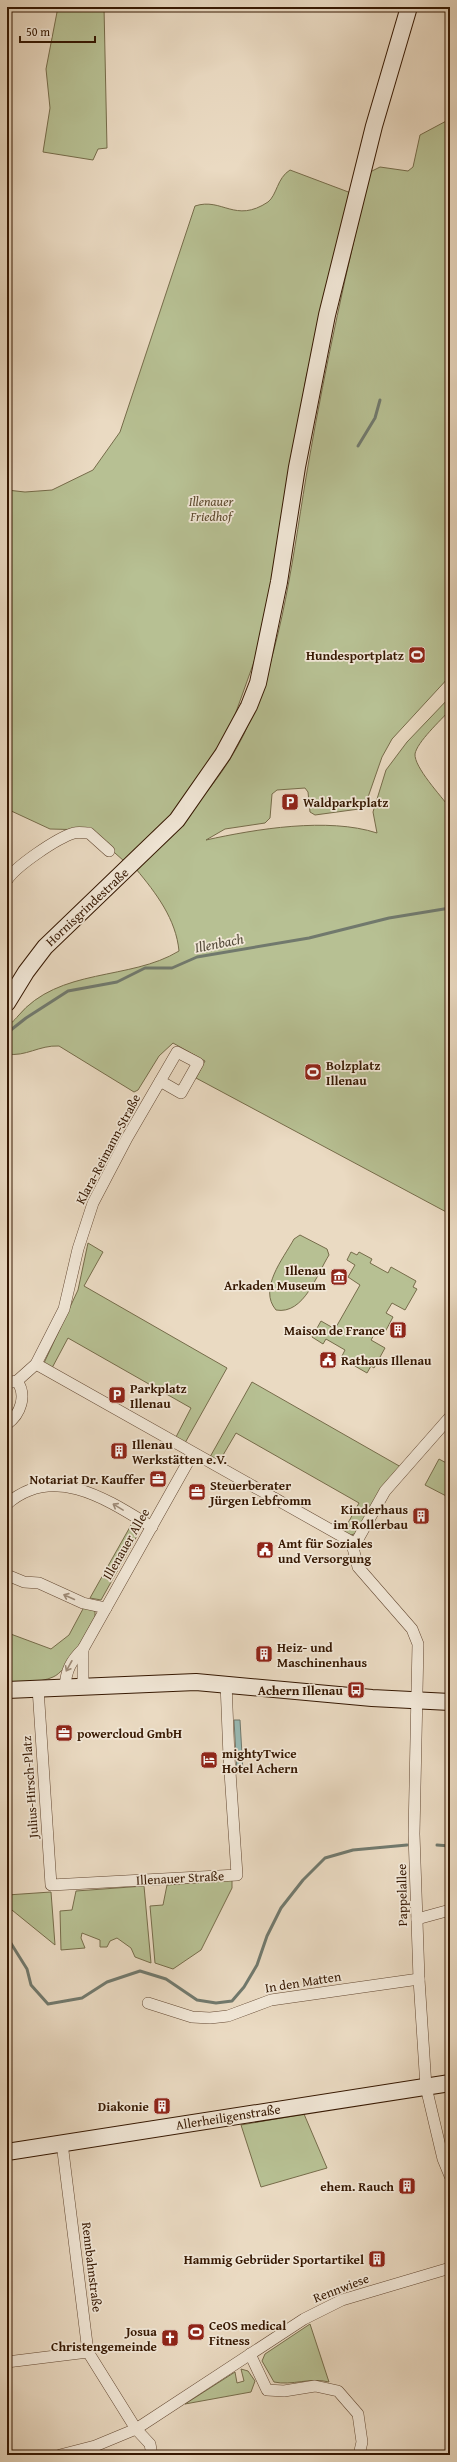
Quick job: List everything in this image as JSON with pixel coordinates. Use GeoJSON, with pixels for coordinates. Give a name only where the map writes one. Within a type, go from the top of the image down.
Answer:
{"type":"FeatureCollection","features":[{"type":"Feature","properties":{"kind":"main road","name":"Hornisgrindestraße"},"geometry":{"type":"LineString","coordinates":[[7,1003],[26,972],[45,947],[177,820],[223,754],[249,706],[258,683],[279,582],[297,467],[327,314],[372,133],[409,7]]}},
{"type":"Feature","properties":{"kind":"main road"},"geometry":{"type":"LineString","coordinates":[[7,1690],[188,1682],[226,1683],[418,1702],[450,1702]]}},
{"type":"Feature","properties":{"kind":"main road","name":"Allerheiligenstraße"},"geometry":{"type":"LineString","coordinates":[[7,2152],[450,2083]]}},
{"type":"Feature","properties":{"kind":"street"},"geometry":{"type":"LineString","coordinates":[[7,880],[10,870],[74,833],[89,833],[109,851]]}},
{"type":"Feature","properties":{"kind":"street","name":"Klara-Reimann-Straße"},"geometry":{"type":"LineString","coordinates":[[7,1424],[12,1420],[20,1407],[22,1398],[21,1387],[12,1382],[36,1364],[64,1309],[78,1249],[93,1203],[160,1081]]}},
{"type":"Feature","properties":{"kind":"street"},"geometry":{"type":"LineString","coordinates":[[36,1364],[354,1543],[385,1491],[450,1417]]}},
{"type":"Feature","properties":{"kind":"street","name":"Illenauer Allee"},"geometry":{"type":"LineString","coordinates":[[65,1687],[66,1672],[73,1659],[83,1649],[193,1453]]}},
{"type":"Feature","properties":{"kind":"street"},"geometry":{"type":"LineString","coordinates":[[7,1504],[24,1493],[58,1484],[85,1491],[109,1501],[152,1527]]}},
{"type":"Feature","properties":{"kind":"street","name":"Pappelallee"},"geometry":{"type":"LineString","coordinates":[[354,1543],[353,1555],[358,1567],[412,1629],[418,1644],[418,1702],[414,1834],[419,1979],[426,2087],[443,2159],[450,2176]]}},
{"type":"Feature","properties":{"kind":"street"},"geometry":{"type":"LineString","coordinates":[[7,1575],[24,1582],[39,1583],[83,1603],[106,1608]]}},
{"type":"Feature","properties":{"kind":"street","name":"Illenauer Allee"},"geometry":{"type":"LineString","coordinates":[[83,1649],[83,1686]]}},
{"type":"Feature","properties":{"kind":"street","name":"Illenauer Straße"},"geometry":{"type":"LineString","coordinates":[[51,1885],[237,1875],[228,1742],[226,1683]]}},
{"type":"Feature","properties":{"kind":"street","name":"Julius-Hirsch-Platz"},"geometry":{"type":"LineString","coordinates":[[38,1688],[51,1885]]}},
{"type":"Feature","properties":{"kind":"street"},"geometry":{"type":"LineString","coordinates":[[417,1920],[450,1910]]}},
{"type":"Feature","properties":{"kind":"street","name":"In den Matten"},"geometry":{"type":"LineString","coordinates":[[148,2003],[192,2017],[210,2018],[228,2016],[271,2000],[419,1979]]}},
{"type":"Feature","properties":{"kind":"street","name":"Rennbahnstraße"},"geometry":{"type":"LineString","coordinates":[[62,2144],[88,2352],[136,2429],[150,2444],[152,2455]]}},
{"type":"Feature","properties":{"kind":"street","name":"Rennwiese"},"geometry":{"type":"LineString","coordinates":[[60,2455],[94,2446],[136,2429],[304,2319],[342,2300],[450,2268]]}},
{"type":"Feature","properties":{"kind":"street"},"geometry":{"type":"LineString","coordinates":[[7,2362],[88,2352]]}},
{"type":"Feature","properties":{"kind":"street"},"geometry":{"type":"LineString","coordinates":[[250,2354],[267,2390],[284,2391],[315,2386],[338,2391],[358,2414],[362,2442],[359,2455]]}},
{"type":"Feature","properties":{"kind":"green space"},"geometry":{"type":"Polygon","coordinates":[[[58,7],[104,7],[107,148],[98,149],[93,160],[43,152],[50,108],[46,69],[58,7]]]}},
{"type":"Feature","properties":{"kind":"green space"},"geometry":{"type":"Polygon","coordinates":[[[450,119],[450,206],[446,226],[450,226],[450,676],[392,739],[382,757],[367,800],[359,809],[315,815],[310,812],[308,792],[305,788],[277,790],[272,794],[270,818],[265,823],[225,829],[206,840],[247,832],[292,826],[315,825],[358,828],[377,833],[373,812],[386,770],[407,742],[450,697],[450,710],[420,743],[415,754],[416,760],[423,774],[450,808],[450,1214],[196,1078],[205,1061],[173,1043],[159,1056],[138,1090],[134,1092],[59,1046],[45,1047],[20,1054],[7,1054],[6,1033],[10,1024],[35,1000],[54,989],[96,976],[139,967],[160,960],[179,951],[174,928],[164,907],[151,887],[136,869],[181,822],[222,772],[244,734],[258,702],[269,668],[286,599],[322,388],[370,172],[380,167],[408,171],[413,167],[420,135],[450,119]]]}},
{"type":"Feature","properties":{"kind":"green space","name":"Illenauer Friedhof"},"geometry":{"type":"Polygon","coordinates":[[[290,170],[351,193],[306,378],[271,591],[255,659],[226,740],[178,809],[124,861],[89,830],[50,829],[7,809],[7,490],[25,492],[52,490],[93,470],[120,432],[195,206],[205,204],[238,211],[246,211],[256,208],[271,199],[282,177],[290,170]]]}},
{"type":"Feature","properties":{"kind":"green space"},"geometry":{"type":"Polygon","coordinates":[[[300,1235],[327,1249],[329,1255],[302,1300],[286,1310],[276,1310],[271,1302],[270,1293],[274,1274],[294,1239],[300,1235]]]}},
{"type":"Feature","properties":{"kind":"green space"},"geometry":{"type":"Polygon","coordinates":[[[88,1243],[103,1252],[84,1286],[227,1368],[185,1443],[176,1437],[191,1408],[68,1338],[52,1368],[44,1363],[78,1290],[88,1243]]]}},
{"type":"Feature","properties":{"kind":"green space"},"geometry":{"type":"Polygon","coordinates":[[[351,1252],[357,1255],[359,1252],[372,1259],[370,1263],[388,1273],[391,1267],[416,1281],[413,1287],[417,1289],[405,1310],[392,1303],[386,1313],[393,1317],[385,1332],[378,1328],[371,1340],[385,1348],[374,1368],[371,1366],[367,1373],[341,1358],[345,1350],[326,1339],[323,1344],[312,1337],[321,1321],[335,1329],[360,1285],[348,1277],[355,1265],[347,1260],[351,1252]]]}},
{"type":"Feature","properties":{"kind":"green space"},"geometry":{"type":"Polygon","coordinates":[[[252,1382],[401,1467],[357,1533],[351,1535],[343,1532],[359,1503],[236,1433],[219,1462],[210,1457],[252,1382]]]}},
{"type":"Feature","properties":{"kind":"green space"},"geometry":{"type":"Polygon","coordinates":[[[439,1459],[450,1465],[450,1498],[425,1485],[439,1459]]]}},
{"type":"Feature","properties":{"kind":"green space"},"geometry":{"type":"Polygon","coordinates":[[[135,1518],[142,1527],[101,1600],[90,1598],[135,1518]]]}},
{"type":"Feature","properties":{"kind":"green space"},"geometry":{"type":"Polygon","coordinates":[[[84,1607],[95,1609],[95,1617],[71,1659],[59,1673],[48,1679],[30,1682],[7,1683],[8,1633],[51,1649],[69,1635],[84,1607]]]}},
{"type":"Feature","properties":{"kind":"green space"},"geometry":{"type":"Polygon","coordinates":[[[232,1880],[232,1888],[201,1950],[173,1969],[155,1963],[150,1906],[163,1905],[167,1885],[232,1880]]]}},
{"type":"Feature","properties":{"kind":"green space"},"geometry":{"type":"Polygon","coordinates":[[[144,1886],[151,1963],[135,1957],[131,1948],[117,1938],[110,1941],[107,1947],[100,1947],[100,1940],[82,1933],[81,1938],[85,1948],[61,1950],[60,1911],[72,1910],[76,1891],[144,1886]]]}},
{"type":"Feature","properties":{"kind":"green space"},"geometry":{"type":"Polygon","coordinates":[[[51,1892],[55,1945],[7,1906],[7,1895],[51,1892]]]}},
{"type":"Feature","properties":{"kind":"green space"},"geometry":{"type":"Polygon","coordinates":[[[304,2114],[327,2168],[261,2187],[241,2125],[304,2114]]]}},
{"type":"Feature","properties":{"kind":"green space"},"geometry":{"type":"Polygon","coordinates":[[[310,2324],[329,2382],[315,2380],[288,2383],[274,2382],[262,2361],[265,2354],[310,2324]]]}},
{"type":"Feature","properties":{"kind":"green space"},"geometry":{"type":"Polygon","coordinates":[[[241,2369],[248,2371],[255,2381],[251,2392],[185,2404],[235,2372],[237,2383],[244,2381],[241,2369]]]}},
{"type":"Feature","properties":{"kind":"water"},"geometry":{"type":"Polygon","coordinates":[[[234,1720],[240,1720],[243,1772],[237,1773],[234,1720]]]}},
{"type":"Feature","properties":{"kind":"waterway"},"geometry":{"type":"LineString","coordinates":[[358,446],[375,418],[380,400]]}},
{"type":"Feature","properties":{"kind":"waterway","name":"Illenbach"},"geometry":{"type":"LineString","coordinates":[[7,1033],[26,1018],[68,991],[117,982],[145,968],[172,968],[197,957],[309,938],[389,918],[450,908]]}},
{"type":"Feature","properties":{"kind":"waterway"},"geometry":{"type":"LineString","coordinates":[[7,1937],[27,1969],[31,1985],[48,2004],[82,1998],[107,1982],[140,1971],[166,1979],[197,2000],[216,2003],[232,2001],[244,1987],[257,1965],[267,1936],[281,1908],[303,1880],[325,1858],[353,1850],[407,1845]]}},
{"type":"Feature","properties":{"kind":"waterway"},"geometry":{"type":"LineString","coordinates":[[437,1845],[450,1846]]}},
{"type":"Feature","properties":{"kind":"place","name":"Hundesportplatz"},"geometry":{"type":"Point","coordinates":[417,655]}},
{"type":"Feature","properties":{"kind":"place","name":"Waldparkplatz"},"geometry":{"type":"Point","coordinates":[290,802]}},
{"type":"Feature","properties":{"kind":"place","name":"Bolzplatz Illenau"},"geometry":{"type":"Point","coordinates":[313,1072]}},
{"type":"Feature","properties":{"kind":"place","name":"Illenau Arkaden Museum"},"geometry":{"type":"Point","coordinates":[339,1277]}},
{"type":"Feature","properties":{"kind":"place","name":"Maison de France"},"geometry":{"type":"Point","coordinates":[398,1330]}},
{"type":"Feature","properties":{"kind":"place","name":"Rathaus Illenau"},"geometry":{"type":"Point","coordinates":[328,1360]}},
{"type":"Feature","properties":{"kind":"place","name":"Parkplatz Illenau"},"geometry":{"type":"Point","coordinates":[117,1395]}},
{"type":"Feature","properties":{"kind":"place","name":"Illenau Werkstätten e.V."},"geometry":{"type":"Point","coordinates":[119,1451]}},
{"type":"Feature","properties":{"kind":"place","name":"Notariat Dr. Kauffer"},"geometry":{"type":"Point","coordinates":[158,1479]}},
{"type":"Feature","properties":{"kind":"place","name":"Steuerberater Jürgen Lebfromm"},"geometry":{"type":"Point","coordinates":[197,1492]}},
{"type":"Feature","properties":{"kind":"place","name":"Kinderhaus im Rollerbau"},"geometry":{"type":"Point","coordinates":[421,1516]}},
{"type":"Feature","properties":{"kind":"place","name":"Amt für Soziales und Versorgung"},"geometry":{"type":"Point","coordinates":[265,1550]}},
{"type":"Feature","properties":{"kind":"place","name":"Heiz- und Maschinenhaus"},"geometry":{"type":"Point","coordinates":[264,1654]}},
{"type":"Feature","properties":{"kind":"place","name":"Achern Illenau"},"geometry":{"type":"Point","coordinates":[356,1690]}},
{"type":"Feature","properties":{"kind":"place","name":"powercloud GmbH"},"geometry":{"type":"Point","coordinates":[64,1733]}},
{"type":"Feature","properties":{"kind":"place","name":"mightyTwice Hotel Achern"},"geometry":{"type":"Point","coordinates":[209,1760]}},
{"type":"Feature","properties":{"kind":"place","name":"Diakonie"},"geometry":{"type":"Point","coordinates":[162,2106]}},
{"type":"Feature","properties":{"kind":"place","name":"ehem. Rauch"},"geometry":{"type":"Point","coordinates":[407,2186]}},
{"type":"Feature","properties":{"kind":"place","name":"Hammig Gebrüder Sportartikel"},"geometry":{"type":"Point","coordinates":[377,2259]}},
{"type":"Feature","properties":{"kind":"place","name":"CeOS medical Fitness"},"geometry":{"type":"Point","coordinates":[196,2332]}},
{"type":"Feature","properties":{"kind":"place","name":"Josua Christengemeinde"},"geometry":{"type":"Point","coordinates":[170,2338]}}]}
